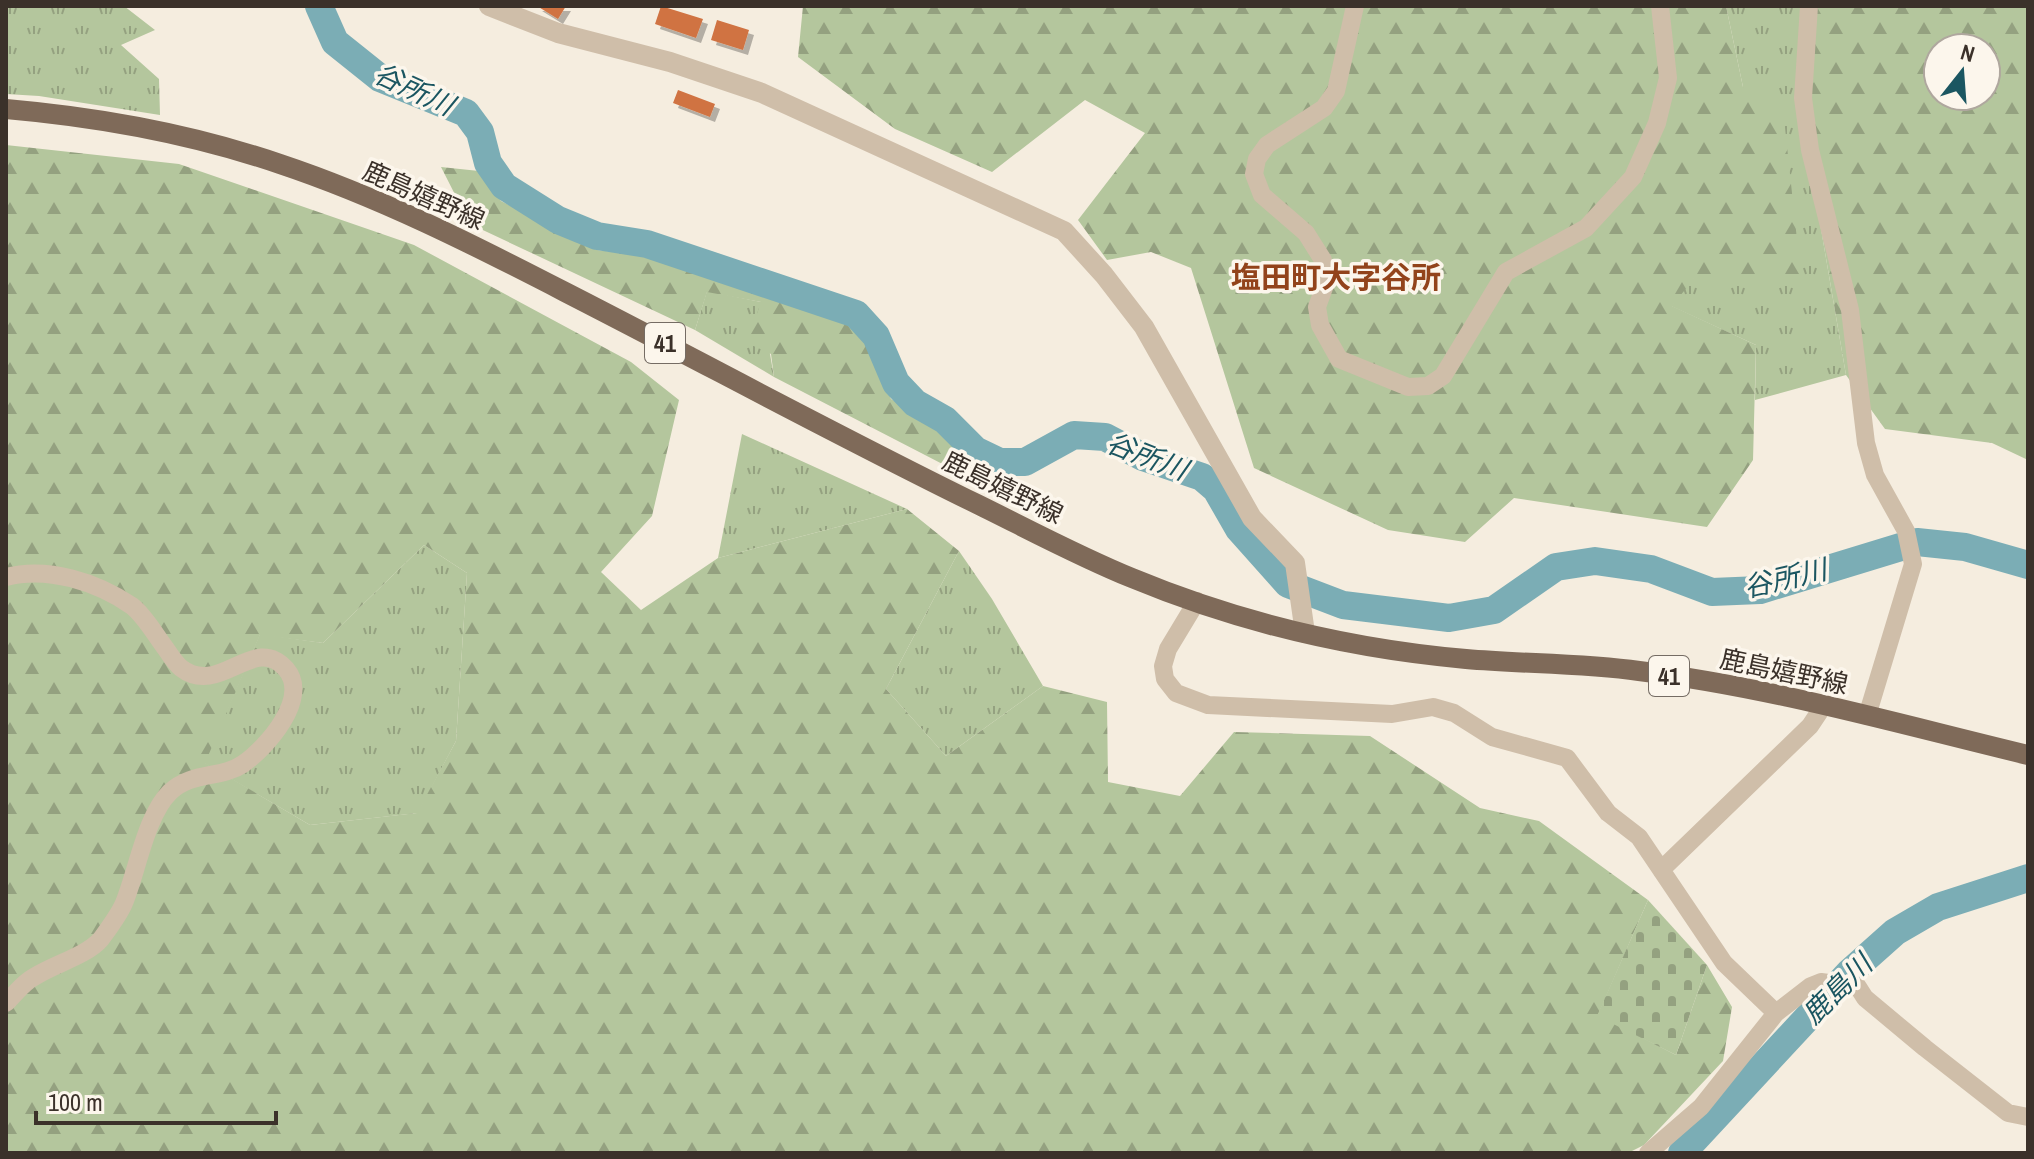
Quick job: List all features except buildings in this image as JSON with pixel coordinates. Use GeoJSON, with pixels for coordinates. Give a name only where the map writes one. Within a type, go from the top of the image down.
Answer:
{"type":"FeatureCollection","features":[{"type":"Feature","properties":{"kind":"main road","name":"鹿島嬉野線"},"geometry":{"type":"LineString","coordinates":[[6,109],[162,132],[278,163],[382,202],[527,272],[1024,527],[1133,579],[1197,601],[1305,633],[1463,659],[1638,671],[1755,689],[2028,755]]}},
{"type":"Feature","properties":{"kind":"street"},"geometry":{"type":"LineString","coordinates":[[1355,6],[1336,91],[1324,108],[1267,145],[1257,159],[1254,174],[1262,195],[1306,233],[1323,260],[1325,285],[1317,307],[1320,325],[1339,359],[1408,387],[1428,386],[1443,376],[1506,272],[1586,228],[1633,177],[1657,123],[1668,78],[1660,6]]}},
{"type":"Feature","properties":{"kind":"street"},"geometry":{"type":"LineString","coordinates":[[1809,6],[1803,98],[1810,150],[1850,310],[1866,443],[1875,475],[1906,531],[1913,564],[1867,716]]}},
{"type":"Feature","properties":{"kind":"street"},"geometry":{"type":"LineString","coordinates":[[501,9],[558,33],[670,62],[762,93],[1064,231],[1104,275],[1144,327],[1252,518],[1295,563],[1305,633]]}},
{"type":"Feature","properties":{"kind":"street"},"geometry":{"type":"LineString","coordinates":[[6,577],[23,572],[82,579],[134,608],[179,667],[193,675],[221,675],[253,657],[274,659],[288,670],[294,689],[287,717],[241,766],[185,780],[168,793],[155,815],[123,907],[98,942],[28,981],[6,1003]]}},
{"type":"Feature","properties":{"kind":"street"},"geometry":{"type":"LineString","coordinates":[[1197,601],[1168,649],[1163,666],[1165,679],[1176,693],[1208,705],[1392,714],[1433,707],[1454,713],[1492,737],[1567,758],[1608,813],[1639,837],[1724,963],[1776,1013]]}},
{"type":"Feature","properties":{"kind":"street"},"geometry":{"type":"LineString","coordinates":[[1661,870],[1810,726],[1824,705]]}},
{"type":"Feature","properties":{"kind":"street"},"geometry":{"type":"LineString","coordinates":[[1648,1153],[1701,1107],[1776,1013],[1821,982],[1858,987],[1865,998],[2008,1113],[2028,1117]]}},
{"type":"Feature","properties":{"kind":"green space"},"geometry":{"type":"Polygon","coordinates":[[[6,6],[124,6],[155,30],[121,45],[159,79],[160,115],[39,96],[6,94],[6,6]]]}},
{"type":"Feature","properties":{"kind":"green space"},"geometry":{"type":"Polygon","coordinates":[[[803,6],[1726,6],[1743,87],[1783,109],[1801,277],[1696,276],[1672,306],[1756,345],[1753,460],[1707,527],[1514,498],[1465,542],[1388,530],[1254,468],[1191,268],[1151,252],[1107,260],[1078,220],[1145,133],[1085,100],[992,172],[895,129],[798,57],[803,6]]]}},
{"type":"Feature","properties":{"kind":"green space"},"geometry":{"type":"Polygon","coordinates":[[[1726,6],[1803,6],[1801,112],[1846,375],[1755,400],[1756,345],[1671,306],[1695,276],[1743,87],[1726,6]]]}},
{"type":"Feature","properties":{"kind":"green space"},"geometry":{"type":"Polygon","coordinates":[[[1803,6],[2028,6],[2028,460],[1992,443],[1885,429],[1846,375],[1801,112],[1803,6]]]}},
{"type":"Feature","properties":{"kind":"green space"},"geometry":{"type":"Polygon","coordinates":[[[6,145],[179,164],[414,245],[631,362],[679,400],[652,516],[601,572],[641,610],[718,558],[907,509],[959,551],[886,689],[946,756],[1043,686],[1107,702],[1108,782],[1180,796],[1234,732],[1370,736],[1480,808],[1539,821],[1648,900],[1598,1015],[1676,1055],[1707,965],[1732,1007],[1723,1061],[1644,1145],[1628,1153],[6,1153],[6,145]],[[424,545],[323,643],[260,635],[205,763],[310,825],[417,813],[456,741],[467,573],[424,545]]]}},
{"type":"Feature","properties":{"kind":"green space"},"geometry":{"type":"Polygon","coordinates":[[[441,167],[479,171],[501,201],[597,250],[668,258],[846,321],[868,342],[891,399],[943,428],[977,468],[954,470],[774,377],[771,354],[747,343],[761,302],[707,292],[695,330],[470,224],[441,167]]]}},
{"type":"Feature","properties":{"kind":"green space"},"geometry":{"type":"Polygon","coordinates":[[[707,291],[761,302],[774,377],[695,330],[707,291]]]}},
{"type":"Feature","properties":{"kind":"green space"},"geometry":{"type":"Polygon","coordinates":[[[742,434],[907,509],[718,558],[742,434]]]}},
{"type":"Feature","properties":{"kind":"green space"},"geometry":{"type":"Polygon","coordinates":[[[424,545],[467,573],[456,741],[418,813],[310,825],[204,763],[260,634],[323,643],[424,545]]]}},
{"type":"Feature","properties":{"kind":"green space"},"geometry":{"type":"Polygon","coordinates":[[[959,551],[992,599],[1043,686],[946,756],[886,689],[959,551]]]}},
{"type":"Feature","properties":{"kind":"green space"},"geometry":{"type":"Polygon","coordinates":[[[1648,900],[1707,965],[1676,1055],[1597,1016],[1648,900]]]}},
{"type":"Feature","properties":{"kind":"waterway","name":"谷所川"},"geometry":{"type":"LineString","coordinates":[[319,6],[335,42],[380,78],[466,113],[480,132],[488,163],[504,186],[558,220],[597,236],[647,244],[856,314],[876,336],[896,383],[915,403],[945,420],[975,450],[1000,462],[1025,462],[1074,435],[1105,437],[1143,457],[1202,477],[1216,489],[1239,529],[1288,584],[1343,605],[1449,618],[1494,610],[1556,567],[1595,561],[1651,569],[1712,592],[1760,590],[1917,542],[1965,547],[2028,565]]}},
{"type":"Feature","properties":{"kind":"waterway","name":"鹿島川"},"geometry":{"type":"LineString","coordinates":[[1682,1153],[1849,973],[1895,932],[1938,907],[2028,878]]}},
{"type":"Feature","properties":{"kind":"district","name":"塩田町大字谷所"},"geometry":{"type":"Point","coordinates":[1336,277]}}]}
